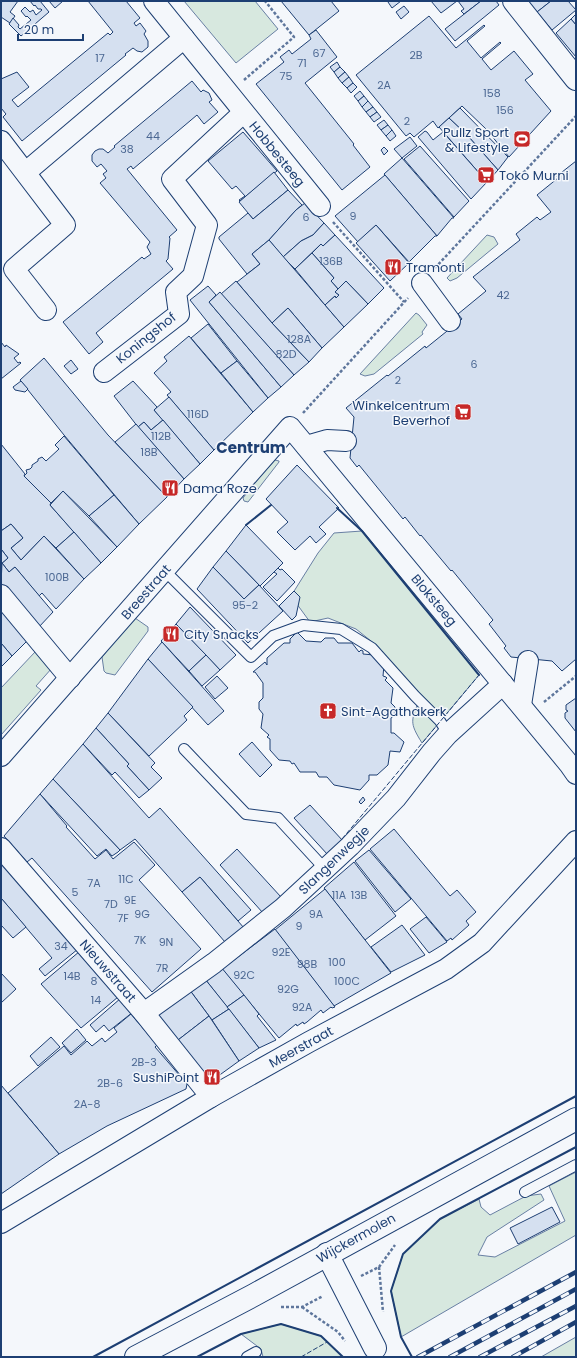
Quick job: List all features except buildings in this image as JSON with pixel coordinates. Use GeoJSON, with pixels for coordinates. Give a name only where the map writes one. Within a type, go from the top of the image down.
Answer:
{"type":"FeatureCollection","features":[{"type":"Feature","properties":{"kind":"main road"},"geometry":{"type":"LineString","coordinates":[[514,1],[576,79]]}},
{"type":"Feature","properties":{"kind":"main road","name":"Wijckermolen"},"geometry":{"type":"LineString","coordinates":[[136,1357],[576,1119]]}},
{"type":"Feature","properties":{"kind":"main road"},"geometry":{"type":"LineString","coordinates":[[327,1254],[375,1348]]}},
{"type":"Feature","properties":{"kind":"street","name":"Hobbesteeg"},"geometry":{"type":"LineString","coordinates":[[154,1],[243,113],[320,206]]}},
{"type":"Feature","properties":{"kind":"street"},"geometry":{"type":"LineString","coordinates":[[26,172],[184,38]]}},
{"type":"Feature","properties":{"kind":"street","name":"Koningshof"},"geometry":{"type":"LineString","coordinates":[[104,372],[179,314],[176,292],[193,276],[208,225],[172,179],[243,113]]}},
{"type":"Feature","properties":{"kind":"street"},"geometry":{"type":"LineString","coordinates":[[1,141],[65,225],[14,268],[46,310]]}},
{"type":"Feature","properties":{"kind":"street"},"geometry":{"type":"LineString","coordinates":[[422,283],[450,321]]}},
{"type":"Feature","properties":{"kind":"street","name":"Bloksteeg"},"geometry":{"type":"LineString","coordinates":[[290,427],[576,774]]}},
{"type":"Feature","properties":{"kind":"street","name":"Breestraat"},"geometry":{"type":"LineString","coordinates":[[1,756],[290,427]]}},
{"type":"Feature","properties":{"kind":"street"},"geometry":{"type":"LineString","coordinates":[[306,446],[327,440],[346,441]]}},
{"type":"Feature","properties":{"kind":"street"},"geometry":{"type":"LineString","coordinates":[[1,595],[70,678]]}},
{"type":"Feature","properties":{"kind":"street"},"geometry":{"type":"LineString","coordinates":[[524,710],[528,662]]}},
{"type":"Feature","properties":{"kind":"street","name":"Slangenwegje"},"geometry":{"type":"LineString","coordinates":[[144,1013],[214,963],[283,908],[350,846],[396,798],[448,734],[503,684]]}},
{"type":"Feature","properties":{"kind":"street","name":"Meerstraat"},"geometry":{"type":"LineString","coordinates":[[1,1223],[211,1097],[309,1042],[446,969],[482,943],[576,841]]}},
{"type":"Feature","properties":{"kind":"street","name":"Nieuwstraat"},"geometry":{"type":"LineString","coordinates":[[1,848],[144,1013],[211,1097]]}},
{"type":"Feature","properties":{"kind":"lane"},"geometry":{"type":"LineString","coordinates":[[165,571],[251,658],[273,636],[303,625],[341,629],[372,648],[415,696],[440,721],[448,734]]}},
{"type":"Feature","properties":{"kind":"lane"},"geometry":{"type":"LineString","coordinates":[[184,749],[246,814],[278,818],[325,869]]}},
{"type":"Feature","properties":{"kind":"lane"},"geometry":{"type":"LineString","coordinates":[[525,1192],[576,1165]]}},
{"type":"Feature","properties":{"kind":"path"},"geometry":{"type":"LineString","coordinates":[[228,94],[294,37],[265,1]]}},
{"type":"Feature","properties":{"kind":"path"},"geometry":{"type":"LineString","coordinates":[[320,206],[404,302]]}},
{"type":"Feature","properties":{"kind":"path"},"geometry":{"type":"LineString","coordinates":[[524,710],[576,676]]}},
{"type":"Feature","properties":{"kind":"path"},"geometry":{"type":"LineString","coordinates":[[379,1267],[381,1302],[384,1315]]}},
{"type":"Feature","properties":{"kind":"path"},"geometry":{"type":"LineString","coordinates":[[302,1307],[338,1332],[348,1344]]}},
{"type":"Feature","properties":{"kind":"shaded area"},"geometry":{"type":"Polygon","coordinates":[[[184,1],[255,1],[278,29],[236,63],[184,1]]]}},
{"type":"Feature","properties":{"kind":"shaded area"},"geometry":{"type":"Polygon","coordinates":[[[487,235],[494,237],[498,244],[457,278],[450,281],[447,278],[487,235]]]}},
{"type":"Feature","properties":{"kind":"shaded area"},"geometry":{"type":"Polygon","coordinates":[[[416,313],[427,325],[422,332],[423,334],[374,374],[365,376],[360,374],[416,313]]]}},
{"type":"Feature","properties":{"kind":"shaded area"},"geometry":{"type":"Polygon","coordinates":[[[275,460],[279,462],[248,502],[244,501],[243,498],[275,460]]]}},
{"type":"Feature","properties":{"kind":"shaded area"},"geometry":{"type":"Polygon","coordinates":[[[362,531],[479,675],[422,743],[413,726],[413,717],[420,698],[376,645],[356,629],[328,618],[310,622],[291,596],[318,553],[334,533],[362,531]]]}},
{"type":"Feature","properties":{"kind":"shaded area"},"geometry":{"type":"Polygon","coordinates":[[[132,618],[135,618],[148,627],[148,631],[115,675],[106,673],[104,671],[102,657],[132,618]]]}},
{"type":"Feature","properties":{"kind":"shaded area"},"geometry":{"type":"Polygon","coordinates":[[[35,652],[42,652],[52,668],[36,686],[41,690],[1,735],[1,688],[35,652]]]}},
{"type":"Feature","properties":{"kind":"shaded area"},"geometry":{"type":"Polygon","coordinates":[[[576,1172],[576,1235],[401,1337],[391,1291],[403,1254],[440,1219],[479,1199],[481,1207],[490,1215],[526,1196],[541,1194],[544,1200],[487,1237],[478,1255],[495,1257],[565,1221],[549,1186],[576,1172]]]}},
{"type":"Feature","properties":{"kind":"shaded area"},"geometry":{"type":"Polygon","coordinates":[[[281,1324],[321,1336],[343,1357],[263,1357],[261,1349],[241,1334],[281,1324]]]}},
{"type":"Feature","properties":{"kind":"shaded area"},"geometry":{"type":"Polygon","coordinates":[[[576,1337],[576,1357],[541,1357],[576,1337]]]}},
{"type":"Feature","properties":{"kind":"railway"},"geometry":{"type":"LineString","coordinates":[[418,1357],[576,1272]]}},
{"type":"Feature","properties":{"kind":"railway"},"geometry":{"type":"LineString","coordinates":[[450,1357],[576,1289]]}},
{"type":"Feature","properties":{"kind":"railway"},"geometry":{"type":"LineString","coordinates":[[480,1357],[576,1306]]}},
{"type":"Feature","properties":{"kind":"railway"},"geometry":{"type":"LineString","coordinates":[[513,1357],[576,1322]]}},
{"type":"Feature","properties":{"kind":"fence"},"geometry":{"type":"LineString","coordinates":[[342,839],[479,675]]}},
{"type":"Feature","properties":{"kind":"fence"},"geometry":{"type":"LineString","coordinates":[[301,1357],[327,1342]]}},
{"type":"Feature","properties":{"kind":"wall"},"geometry":{"type":"LineString","coordinates":[[246,525],[271,505]]}},
{"type":"Feature","properties":{"kind":"wall"},"geometry":{"type":"LineString","coordinates":[[337,508],[362,531],[479,675]]}},
{"type":"Feature","properties":{"kind":"wall"},"geometry":{"type":"LineString","coordinates":[[93,1357],[576,1096]]}},
{"type":"Feature","properties":{"kind":"wall"},"geometry":{"type":"LineString","coordinates":[[412,1357],[401,1337],[391,1291],[403,1254],[440,1219],[576,1147]]}},
{"type":"Feature","properties":{"kind":"wall"},"geometry":{"type":"LineString","coordinates":[[197,1357],[241,1334],[281,1324],[321,1336],[343,1357]]}},
{"type":"Feature","properties":{"kind":"place","name":"Pullz Sport & Lifestyle"},"geometry":{"type":"Point","coordinates":[522,139]}},
{"type":"Feature","properties":{"kind":"place","name":"Toko Murni"},"geometry":{"type":"Point","coordinates":[486,175]}},
{"type":"Feature","properties":{"kind":"place","name":"Tramonti"},"geometry":{"type":"Point","coordinates":[393,267]}},
{"type":"Feature","properties":{"kind":"place","name":"Winkelcentrum Beverhof"},"geometry":{"type":"Point","coordinates":[463,412]}},
{"type":"Feature","properties":{"kind":"place","name":"Dama Roze"},"geometry":{"type":"Point","coordinates":[170,488]}},
{"type":"Feature","properties":{"kind":"place","name":"City Snacks"},"geometry":{"type":"Point","coordinates":[171,634]}},
{"type":"Feature","properties":{"kind":"place","name":"Sint-Agathakerk"},"geometry":{"type":"Point","coordinates":[328,711]}},
{"type":"Feature","properties":{"kind":"place","name":"SushiPoint"},"geometry":{"type":"Point","coordinates":[212,1077]}},
{"type":"Feature","properties":{"kind":"district","name":"Centrum"},"geometry":{"type":"Point","coordinates":[251,447]}}]}
